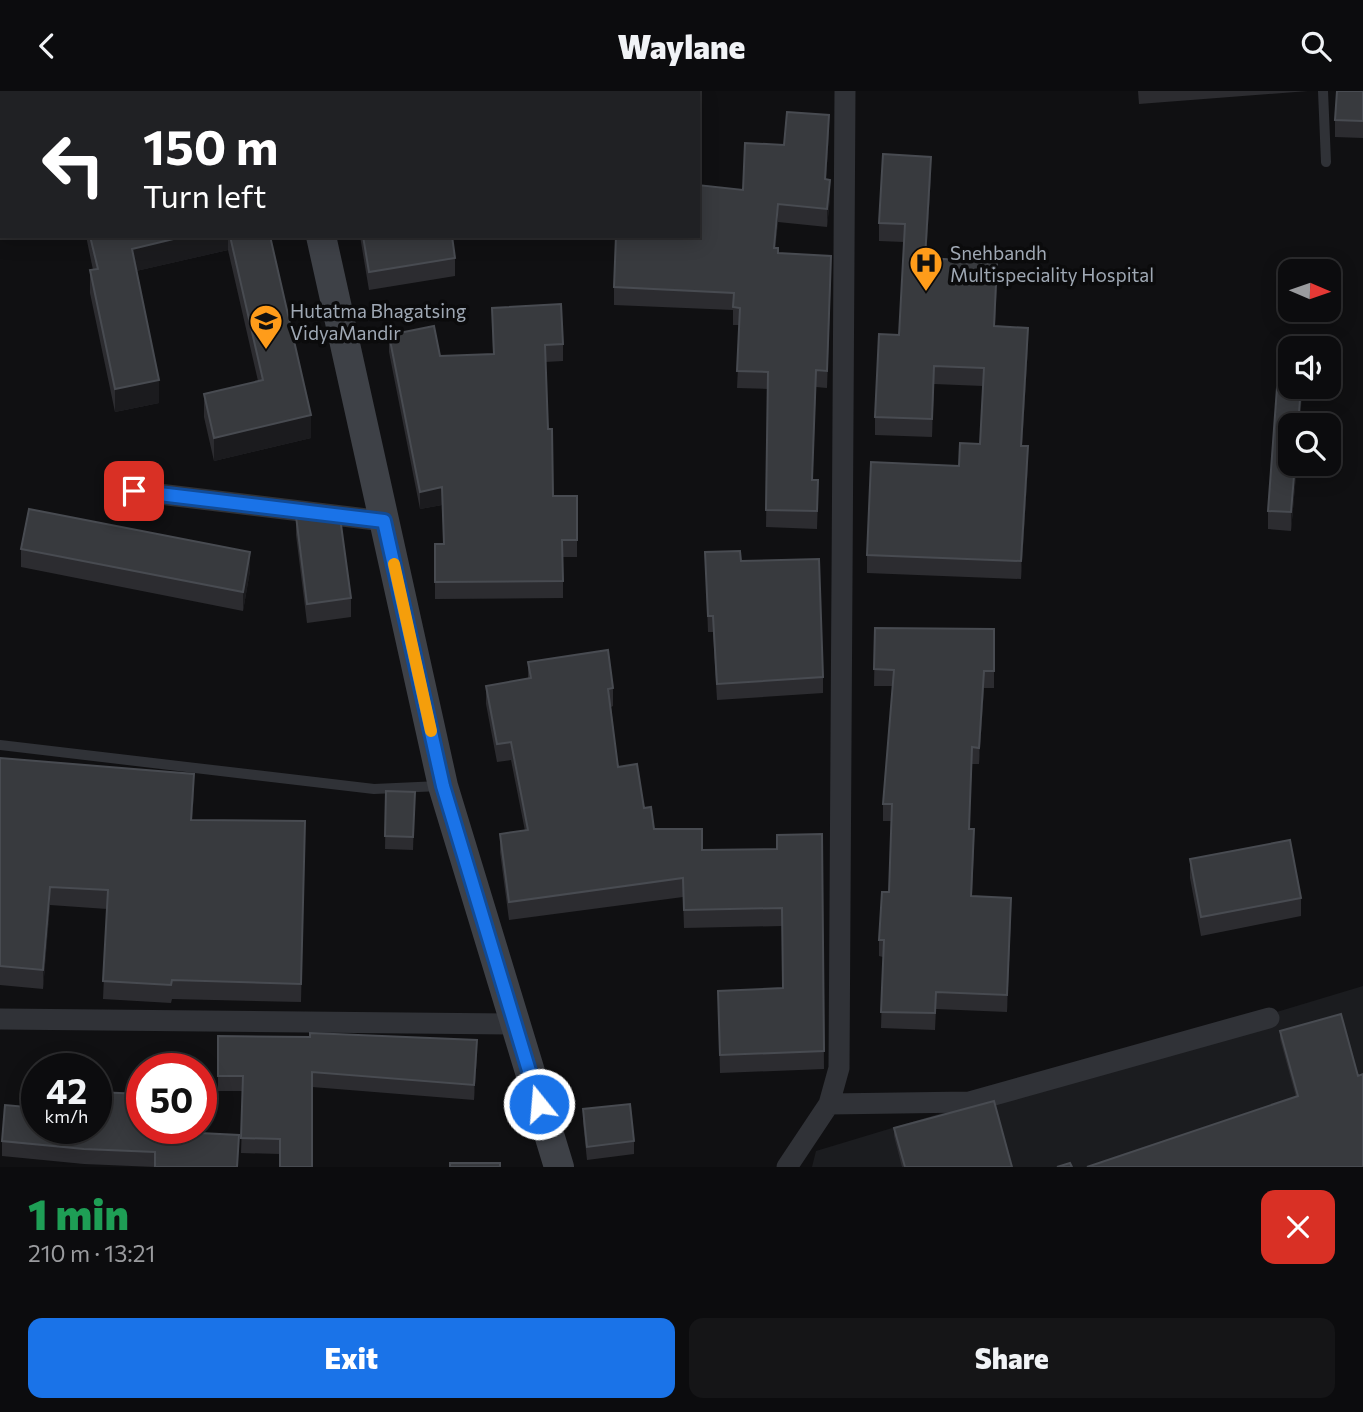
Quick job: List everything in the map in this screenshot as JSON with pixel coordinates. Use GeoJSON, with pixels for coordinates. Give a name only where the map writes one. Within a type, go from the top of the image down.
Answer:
{"type":"FeatureCollection","features":[{"type":"Feature","properties":{"kind":"main road"},"geometry":{"type":"LineString","coordinates":[[321,238],[443,786],[559,1167]]}},
{"type":"Feature","properties":{"kind":"street"},"geometry":{"type":"LineString","coordinates":[[787,1167],[829,1104],[839,1068],[845,91]]}},
{"type":"Feature","properties":{"kind":"street"},"geometry":{"type":"LineString","coordinates":[[134,491],[384,521]]}},
{"type":"Feature","properties":{"kind":"street"},"geometry":{"type":"LineString","coordinates":[[829,1104],[969,1101],[1269,1018]]}},
{"type":"Feature","properties":{"kind":"street"},"geometry":{"type":"LineString","coordinates":[[0,1019],[515,1024]]}},
{"type":"Feature","properties":{"kind":"lane"},"geometry":{"type":"LineString","coordinates":[[1323,91],[1326,162]]}},
{"type":"Feature","properties":{"kind":"lane"},"geometry":{"type":"LineString","coordinates":[[0,745],[374,789],[443,786]]}},
{"type":"Feature","properties":{"kind":"shaded area"},"geometry":{"type":"Polygon","coordinates":[[[1363,986],[1363,1167],[812,1167],[816,1151],[1363,986]]]}},
{"type":"Feature","properties":{"kind":"building"},"geometry":{"type":"Polygon","coordinates":[[[1337,91],[1363,91],[1363,121],[1335,120],[1337,91]]]}},
{"type":"Feature","properties":{"kind":"building"},"geometry":{"type":"Polygon","coordinates":[[[787,112],[829,115],[825,179],[830,180],[827,209],[778,204],[774,248],[778,248],[778,253],[831,256],[827,371],[816,370],[812,480],[818,480],[817,511],[766,510],[768,372],[737,371],[740,308],[733,307],[734,293],[614,287],[616,238],[700,238],[700,185],[743,190],[745,143],[784,145],[787,112]]]}},
{"type":"Feature","properties":{"kind":"building"},"geometry":{"type":"Polygon","coordinates":[[[883,154],[931,157],[925,258],[997,262],[994,326],[1028,328],[1021,446],[1028,446],[1021,561],[867,555],[871,462],[959,466],[960,443],[980,444],[984,368],[934,366],[932,419],[875,417],[879,334],[899,335],[905,224],[879,223],[883,154]]]}},
{"type":"Feature","properties":{"kind":"building"},"geometry":{"type":"Polygon","coordinates":[[[90,238],[178,238],[132,249],[159,380],[115,389],[90,270],[98,269],[90,238]]]}},
{"type":"Feature","properties":{"kind":"building"},"geometry":{"type":"Polygon","coordinates":[[[230,238],[270,238],[311,415],[214,438],[204,394],[263,380],[230,238]]]}},
{"type":"Feature","properties":{"kind":"building"},"geometry":{"type":"Polygon","coordinates":[[[363,238],[452,238],[455,258],[369,272],[363,238]]]}},
{"type":"Feature","properties":{"kind":"building"},"geometry":{"type":"Polygon","coordinates":[[[561,304],[563,344],[545,345],[548,429],[552,429],[553,496],[577,496],[577,540],[562,540],[563,581],[435,582],[435,544],[444,544],[442,487],[420,492],[389,335],[434,326],[440,356],[494,354],[492,308],[561,304]]]}},
{"type":"Feature","properties":{"kind":"building"},"geometry":{"type":"Polygon","coordinates":[[[1278,374],[1278,399],[1300,399],[1299,413],[1278,413],[1278,476],[1294,476],[1291,512],[1268,511],[1278,374]]]}},
{"type":"Feature","properties":{"kind":"building"},"geometry":{"type":"Polygon","coordinates":[[[29,509],[250,552],[243,592],[21,549],[29,509]]]}},
{"type":"Feature","properties":{"kind":"building"},"geometry":{"type":"Polygon","coordinates":[[[339,510],[351,598],[307,604],[296,516],[339,510]]]}},
{"type":"Feature","properties":{"kind":"building"},"geometry":{"type":"Polygon","coordinates":[[[740,551],[741,561],[819,559],[823,677],[717,684],[713,616],[708,616],[705,552],[740,551]]]}},
{"type":"Feature","properties":{"kind":"building"},"geometry":{"type":"Polygon","coordinates":[[[875,628],[994,629],[994,671],[984,671],[979,748],[972,747],[969,829],[974,829],[971,896],[1011,898],[1007,995],[936,992],[935,1013],[881,1012],[884,940],[879,940],[882,892],[889,892],[892,804],[883,804],[894,670],[874,669],[875,628]]]}},
{"type":"Feature","properties":{"kind":"building"},"geometry":{"type":"Polygon","coordinates":[[[608,650],[613,688],[608,689],[618,767],[637,764],[644,808],[651,807],[654,829],[702,829],[702,850],[777,849],[777,835],[822,834],[824,1051],[720,1055],[718,991],[783,988],[782,908],[684,910],[683,878],[509,902],[500,834],[528,830],[511,742],[497,744],[486,686],[531,678],[528,662],[608,650]]]}},
{"type":"Feature","properties":{"kind":"building"},"geometry":{"type":"Polygon","coordinates":[[[0,758],[194,774],[191,820],[305,821],[301,984],[172,980],[171,985],[103,981],[108,890],[50,887],[43,970],[0,966],[0,758]]]}},
{"type":"Feature","properties":{"kind":"building"},"geometry":{"type":"Polygon","coordinates":[[[386,791],[415,792],[413,837],[385,836],[386,791]]]}},
{"type":"Feature","properties":{"kind":"building"},"geometry":{"type":"Polygon","coordinates":[[[1290,840],[1301,898],[1201,917],[1190,859],[1290,840]]]}},
{"type":"Feature","properties":{"kind":"building"},"geometry":{"type":"Polygon","coordinates":[[[1341,1014],[1358,1076],[1363,1074],[1363,1167],[1087,1167],[1298,1096],[1280,1031],[1341,1014]]]}},
{"type":"Feature","properties":{"kind":"building"},"geometry":{"type":"Polygon","coordinates":[[[310,1033],[477,1040],[474,1085],[312,1072],[312,1167],[280,1167],[280,1139],[241,1138],[243,1076],[218,1076],[218,1036],[310,1037],[310,1033]]]}},
{"type":"Feature","properties":{"kind":"building"},"geometry":{"type":"Polygon","coordinates":[[[112,1093],[126,1093],[126,1144],[217,1144],[217,1134],[239,1135],[237,1167],[155,1167],[155,1152],[33,1144],[112,1144],[112,1093]]]}},
{"type":"Feature","properties":{"kind":"building"},"geometry":{"type":"Polygon","coordinates":[[[994,1101],[1012,1167],[905,1167],[894,1128],[994,1101]]]}},
{"type":"Feature","properties":{"kind":"building"},"geometry":{"type":"Polygon","coordinates":[[[630,1104],[634,1141],[587,1147],[583,1109],[630,1104]]]}},
{"type":"Feature","properties":{"kind":"building"},"geometry":{"type":"Polygon","coordinates":[[[5,1105],[21,1106],[21,1143],[2,1141],[5,1105]]]}},
{"type":"Feature","properties":{"kind":"building"},"geometry":{"type":"Polygon","coordinates":[[[450,1163],[500,1163],[500,1167],[450,1167],[450,1163]]]}},
{"type":"Feature","properties":{"kind":"slow traffic"},"geometry":{"type":"LineString","coordinates":[[394,564],[431,731]]}},
{"type":"Feature","properties":{"kind":"place","name":"Snehbandh Multispeciality Hospital"},"geometry":{"type":"Point","coordinates":[926,293]}},
{"type":"Feature","properties":{"kind":"place","name":"Hutatma Bhagatsing VidyaMandir"},"geometry":{"type":"Point","coordinates":[266,351]}},
{"type":"Feature","properties":{"kind":"route"},"geometry":{"type":"LineString","coordinates":[[134,491],[384,521],[443,786],[539,1104]]}}]}
